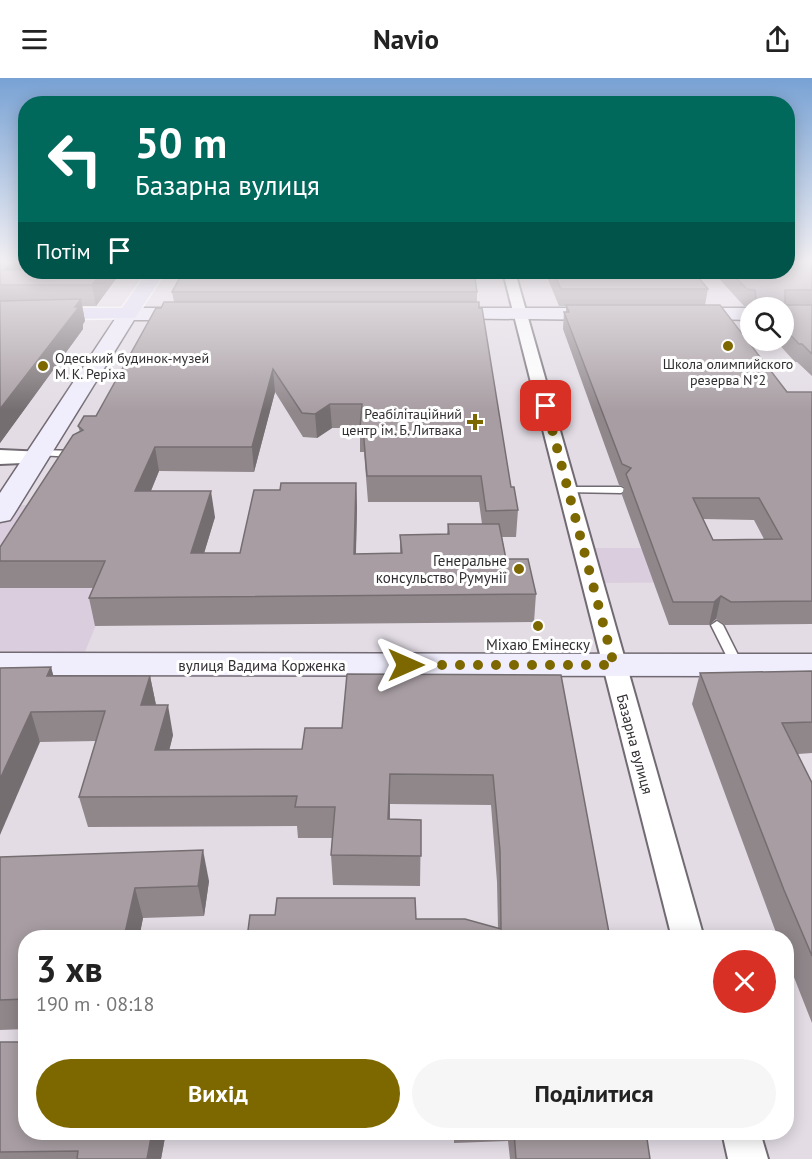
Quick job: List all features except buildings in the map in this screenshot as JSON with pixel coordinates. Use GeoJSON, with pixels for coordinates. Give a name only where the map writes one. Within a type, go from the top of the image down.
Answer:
{"type":"FeatureCollection","features":[{"type":"Feature","properties":{"kind":"main road"},"geometry":{"type":"LineString","coordinates":[[0,514],[130,310]]}},
{"type":"Feature","properties":{"kind":"main road"},"geometry":{"type":"LineString","coordinates":[[0,314],[221,314]]}},
{"type":"Feature","properties":{"kind":"main road"},"geometry":{"type":"LineString","coordinates":[[420,314],[622,314]]}},
{"type":"Feature","properties":{"kind":"main road"},"geometry":{"type":"LineString","coordinates":[[667,314],[740,314]]}},
{"type":"Feature","properties":{"kind":"main road","name":"вулиця Вадима Корженка"},"geometry":{"type":"LineString","coordinates":[[0,664],[812,665]]}},
{"type":"Feature","properties":{"kind":"street","name":"Базарна вулиця"},"geometry":{"type":"LineString","coordinates":[[520,310],[686,930]]}},
{"type":"Feature","properties":{"kind":"street"},"geometry":{"type":"LineString","coordinates":[[0,457],[38,455]]}},
{"type":"Feature","properties":{"kind":"street"},"geometry":{"type":"LineString","coordinates":[[743,1140],[748,1159]]}},
{"type":"Feature","properties":{"kind":"lane"},"geometry":{"type":"LineString","coordinates":[[38,455],[81,454]]}},
{"type":"Feature","properties":{"kind":"lane"},"geometry":{"type":"LineString","coordinates":[[568,490],[621,490]]}},
{"type":"Feature","properties":{"kind":"lane"},"geometry":{"type":"LineString","coordinates":[[717,625],[737,665]]}},
{"type":"Feature","properties":{"kind":"shaded area"},"geometry":{"type":"Polygon","coordinates":[[[7,505],[145,505],[78,669],[0,669],[0,515],[7,505]]]}},
{"type":"Feature","properties":{"kind":"shaded area"},"geometry":{"type":"Polygon","coordinates":[[[585,548],[718,548],[734,582],[597,583],[585,548]]]}},
{"type":"Feature","properties":{"kind":"place","name":"Школа олимпийского резерва N°2"},"geometry":{"type":"Point","coordinates":[728,346]}},
{"type":"Feature","properties":{"kind":"place","name":"Одеський будинок-музей М. К. Реріха"},"geometry":{"type":"Point","coordinates":[43,366]}},
{"type":"Feature","properties":{"kind":"place","name":"Реабілітаційний центр ім. Б. Литвака"},"geometry":{"type":"Point","coordinates":[475,422]}},
{"type":"Feature","properties":{"kind":"place","name":"Генеральне консульство Румунії"},"geometry":{"type":"Point","coordinates":[519,569]}},
{"type":"Feature","properties":{"kind":"place","name":"Міхаю Емінеску"},"geometry":{"type":"Point","coordinates":[538,626]}},
{"type":"Feature","properties":{"kind":"route"},"geometry":{"type":"LineString","coordinates":[[406,665],[614,665],[546,406]]}}]}
